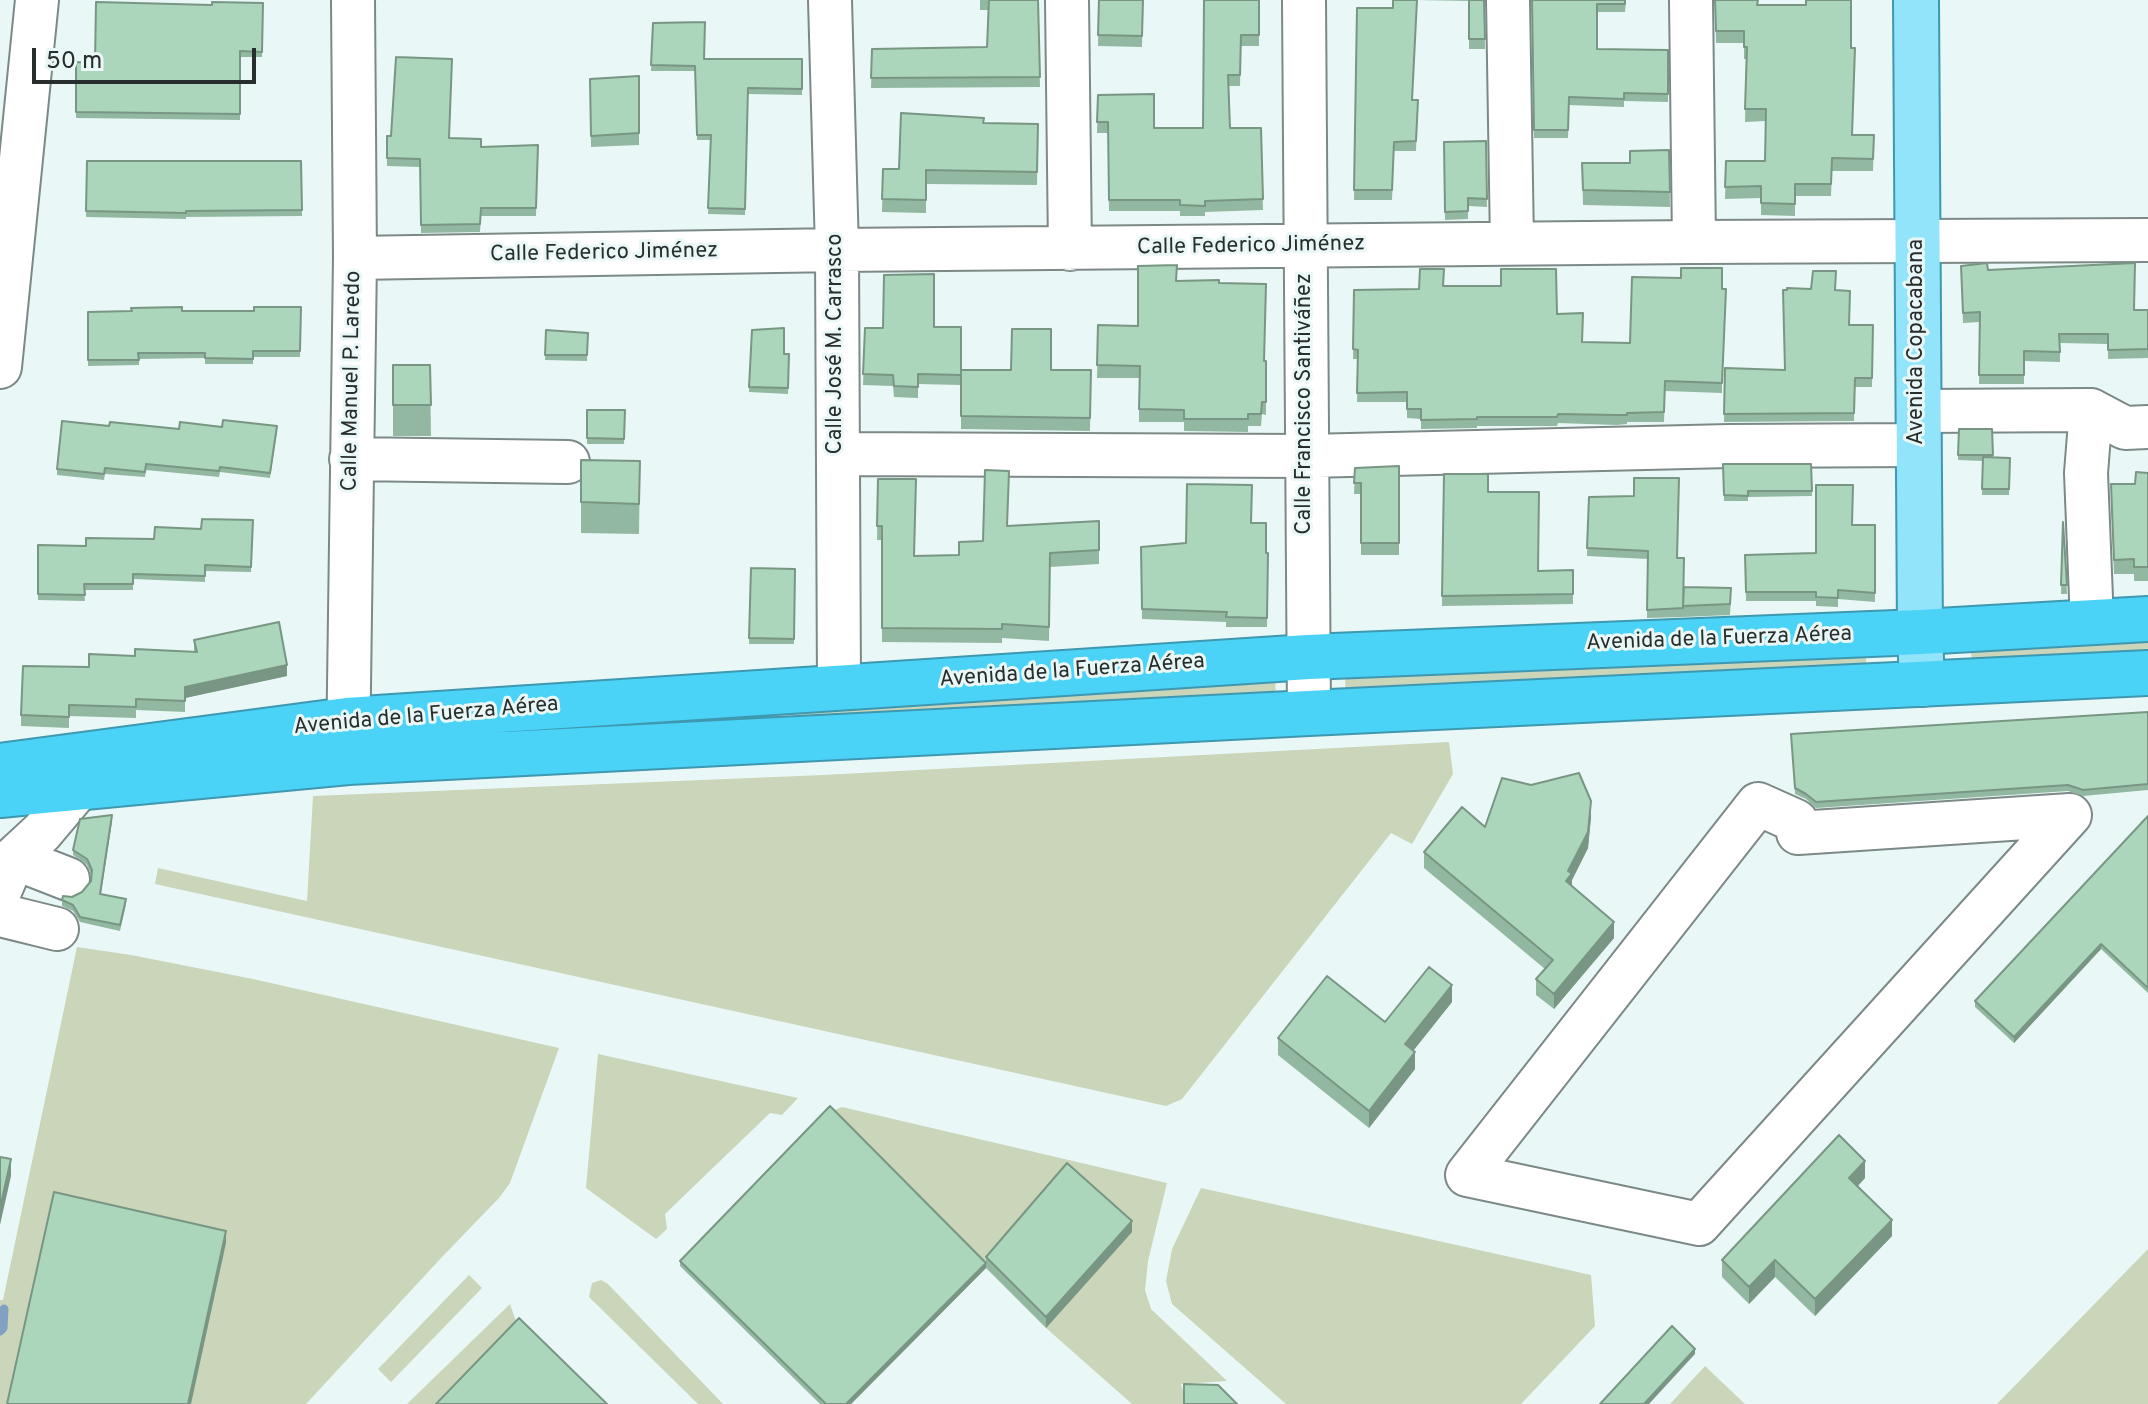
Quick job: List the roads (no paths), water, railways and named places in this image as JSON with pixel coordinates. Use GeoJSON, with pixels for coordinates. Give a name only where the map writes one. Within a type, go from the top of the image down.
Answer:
{"type":"FeatureCollection","features":[{"type":"Feature","properties":{"kind":"highway","name":"Avenida de la Fuerza Aérea"},"geometry":{"type":"LineString","coordinates":[[0,766],[348,741],[839,687],[1308,657],[1920,632],[2148,619]]}},
{"type":"Feature","properties":{"kind":"highway","name":"Avenida de la Fuerza Aérea"},"geometry":{"type":"LineString","coordinates":[[0,795],[79,788],[348,741],[1309,713],[2148,673]]}},
{"type":"Feature","properties":{"kind":"main road","name":"Avenida Copacabana"},"geometry":{"type":"LineString","coordinates":[[1916,0],[1922,684]]}},
{"type":"Feature","properties":{"kind":"street"},"geometry":{"type":"LineString","coordinates":[[0,367],[3,300],[37,0]]}},
{"type":"Feature","properties":{"kind":"street","name":"Calle Manuel P. Laredo"},"geometry":{"type":"LineString","coordinates":[[348,741],[355,258],[353,0]]}},
{"type":"Feature","properties":{"kind":"street","name":"Calle José M. Carrasco"},"geometry":{"type":"LineString","coordinates":[[830,0],[837,250],[839,687]]}},
{"type":"Feature","properties":{"kind":"street"},"geometry":{"type":"LineString","coordinates":[[1067,0],[1070,249]]}},
{"type":"Feature","properties":{"kind":"street","name":"Calle Francisco Santiváñez"},"geometry":{"type":"LineString","coordinates":[[1304,0],[1309,713]]}},
{"type":"Feature","properties":{"kind":"street"},"geometry":{"type":"LineString","coordinates":[[1508,0],[1512,243]]}},
{"type":"Feature","properties":{"kind":"street"},"geometry":{"type":"LineString","coordinates":[[1691,0],[1694,242]]}},
{"type":"Feature","properties":{"kind":"street","name":"Calle Federico Jiménez"},"geometry":{"type":"LineString","coordinates":[[355,258],[1512,243],[2148,240]]}},
{"type":"Feature","properties":{"kind":"street"},"geometry":{"type":"LineString","coordinates":[[2091,410],[2086,473],[2092,623]]}},
{"type":"Feature","properties":{"kind":"street"},"geometry":{"type":"LineString","coordinates":[[838,454],[1307,456],[1730,446],[2091,410],[2125,428],[2148,427]]}},
{"type":"Feature","properties":{"kind":"street"},"geometry":{"type":"LineString","coordinates":[[351,459],[568,462]]}},
{"type":"Feature","properties":{"kind":"street"},"geometry":{"type":"LineString","coordinates":[[7,875],[79,788]]}},
{"type":"Feature","properties":{"kind":"street"},"geometry":{"type":"LineString","coordinates":[[1758,804],[1796,821],[1798,833],[2070,815],[1699,1224],[1467,1175],[1758,804]]}},
{"type":"Feature","properties":{"kind":"street"},"geometry":{"type":"LineString","coordinates":[[0,811],[9,825],[7,875]]}},
{"type":"Feature","properties":{"kind":"street"},"geometry":{"type":"LineString","coordinates":[[7,875],[68,879]]}},
{"type":"Feature","properties":{"kind":"street"},"geometry":{"type":"LineString","coordinates":[[0,915],[57,929]]}},
{"type":"Feature","properties":{"kind":"waterway"},"geometry":{"type":"LineString","coordinates":[[0,1331],[3,1328],[4,1309]]}}]}
